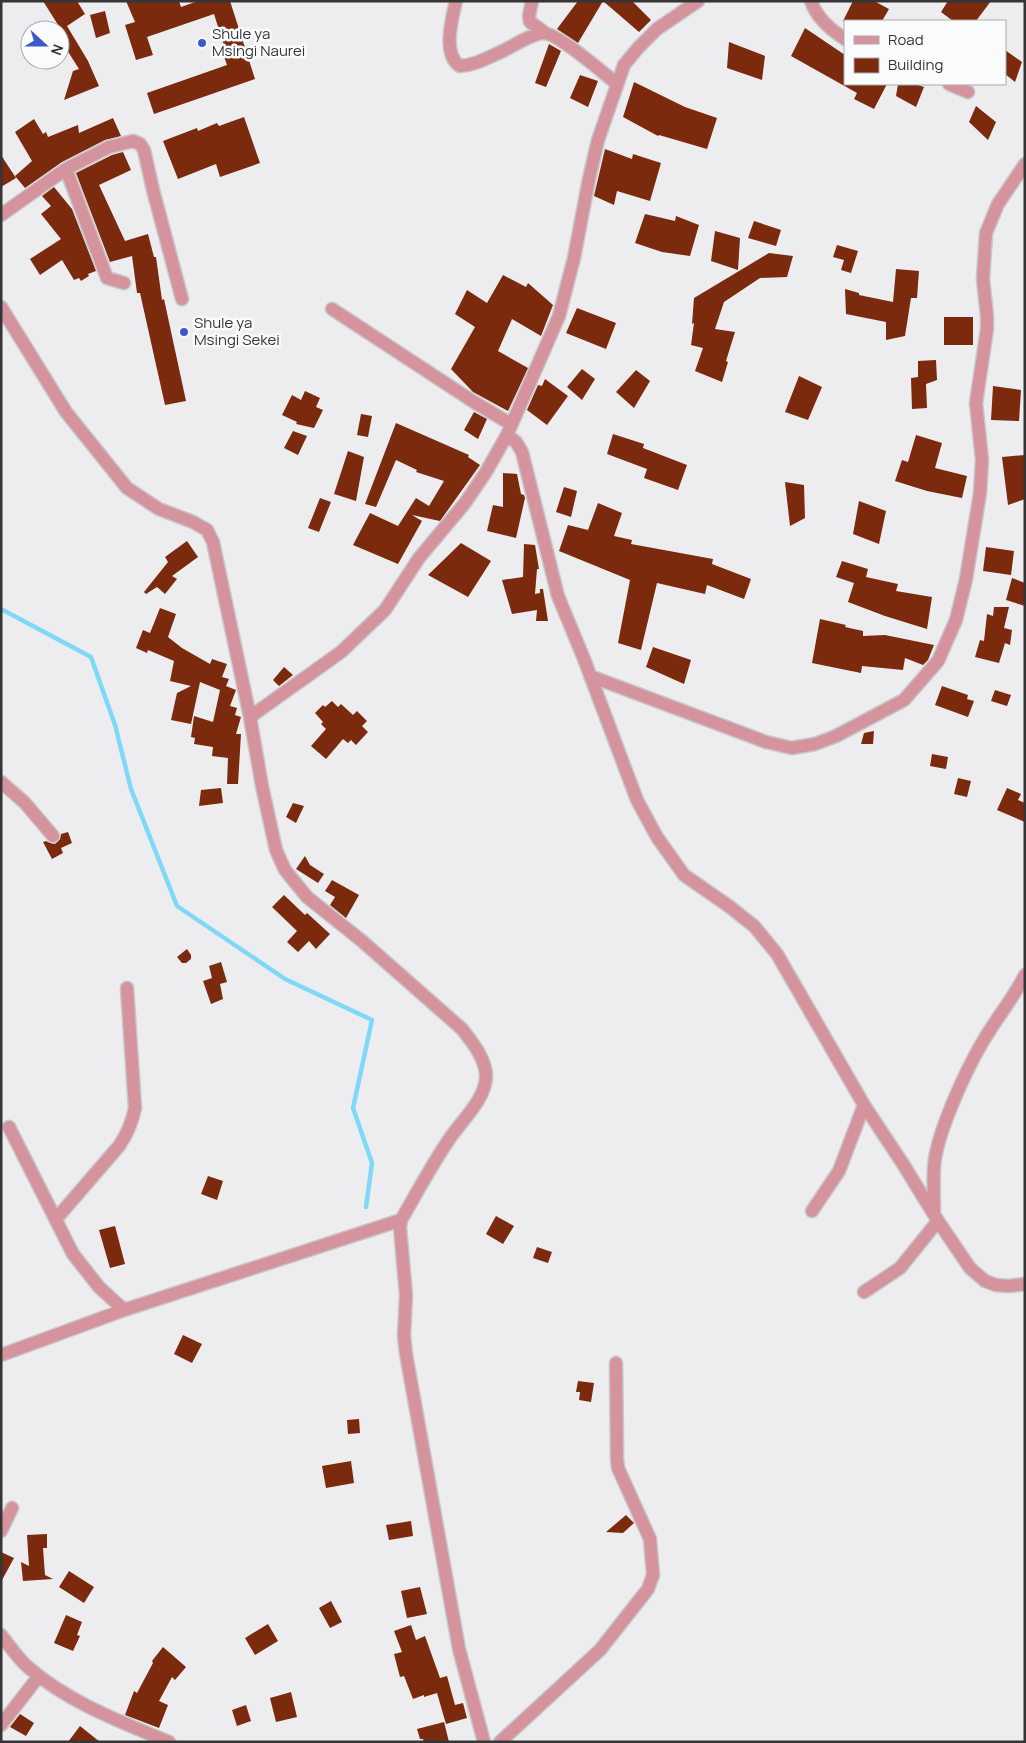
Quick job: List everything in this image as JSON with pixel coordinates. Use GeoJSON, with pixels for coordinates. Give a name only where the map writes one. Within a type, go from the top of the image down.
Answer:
{"type":"FeatureCollection","features":[{"type":"Feature","properties":{"kind":"street"},"geometry":{"type":"LineString","coordinates":[[456,1],[450,26],[450,50],[456,64],[460,66],[476,63],[544,32]]}},
{"type":"Feature","properties":{"kind":"street"},"geometry":{"type":"LineString","coordinates":[[532,1],[529,16],[530,22],[578,52],[617,84]]}},
{"type":"Feature","properties":{"kind":"street"},"geometry":{"type":"LineString","coordinates":[[250,717],[341,652],[385,610],[419,558],[465,504],[509,430],[559,316],[574,258],[598,140],[624,65],[657,29],[698,1]]}},
{"type":"Feature","properties":{"kind":"street"},"geometry":{"type":"LineString","coordinates":[[810,1],[813,9],[822,19],[844,38]]}},
{"type":"Feature","properties":{"kind":"street"},"geometry":{"type":"LineString","coordinates":[[951,85],[968,92]]}},
{"type":"Feature","properties":{"kind":"street"},"geometry":{"type":"LineString","coordinates":[[1,215],[66,169],[109,147],[133,141],[140,144],[144,150],[182,299]]}},
{"type":"Feature","properties":{"kind":"street"},"geometry":{"type":"LineString","coordinates":[[590,676],[766,742],[792,748],[816,744],[836,736],[904,700],[938,661],[956,620],[966,579],[980,493],[982,460],[976,403],[987,329],[984,279],[986,233],[998,204],[1025,164]]}},
{"type":"Feature","properties":{"kind":"street"},"geometry":{"type":"LineString","coordinates":[[66,169],[107,278],[124,284]]}},
{"type":"Feature","properties":{"kind":"street"},"geometry":{"type":"LineString","coordinates":[[1,307],[66,412],[127,488],[158,509],[193,522],[207,530],[213,542],[276,850],[285,870],[308,897],[362,941],[462,1029],[483,1060],[486,1078],[480,1096],[450,1137],[401,1220],[400,1238],[406,1295],[404,1336],[406,1354],[459,1649],[484,1742]]}},
{"type":"Feature","properties":{"kind":"street"},"geometry":{"type":"LineString","coordinates":[[332,309],[474,402],[509,430],[522,452],[558,596],[637,800],[658,837],[684,876],[730,907],[754,926],[777,954],[864,1105],[970,1268],[985,1281],[1009,1286],[1025,1284]]}},
{"type":"Feature","properties":{"kind":"street"},"geometry":{"type":"LineString","coordinates":[[1,782],[25,803],[53,836]]}},
{"type":"Feature","properties":{"kind":"street"},"geometry":{"type":"LineString","coordinates":[[864,1292],[900,1268],[936,1218],[934,1167],[936,1150],[951,1110],[981,1045],[1025,976]]}},
{"type":"Feature","properties":{"kind":"street"},"geometry":{"type":"LineString","coordinates":[[56,1219],[119,1146],[132,1122],[135,1108],[127,988]]}},
{"type":"Feature","properties":{"kind":"street"},"geometry":{"type":"LineString","coordinates":[[812,1211],[839,1171],[864,1105]]}},
{"type":"Feature","properties":{"kind":"street"},"geometry":{"type":"LineString","coordinates":[[9,1127],[64,1238],[86,1272],[124,1310]]}},
{"type":"Feature","properties":{"kind":"street"},"geometry":{"type":"LineString","coordinates":[[1,1355],[124,1310],[401,1220]]}},
{"type":"Feature","properties":{"kind":"street"},"geometry":{"type":"LineString","coordinates":[[500,1742],[600,1650],[648,1589],[652,1581],[653,1568],[650,1539],[618,1468],[616,1363]]}},
{"type":"Feature","properties":{"kind":"street"},"geometry":{"type":"LineString","coordinates":[[1,1531],[12,1508]]}},
{"type":"Feature","properties":{"kind":"street"},"geometry":{"type":"LineString","coordinates":[[1,1635],[28,1668],[78,1702],[168,1742]]}},
{"type":"Feature","properties":{"kind":"street"},"geometry":{"type":"LineString","coordinates":[[1,1726],[40,1676]]}},
{"type":"Feature","properties":{"kind":"building"},"geometry":{"type":"Polygon","coordinates":[[[43,1],[77,1],[85,14],[70,24],[70,20],[55,20],[43,1]]]}},
{"type":"Feature","properties":{"kind":"building"},"geometry":{"type":"Polygon","coordinates":[[[126,1],[179,1],[181,7],[198,1],[230,1],[255,79],[154,114],[147,93],[227,65],[222,50],[225,49],[214,14],[147,37],[153,55],[136,60],[125,25],[135,22],[126,1]]]}},
{"type":"Feature","properties":{"kind":"building"},"geometry":{"type":"Polygon","coordinates":[[[578,1],[603,1],[578,43],[557,29],[578,1]]]}},
{"type":"Feature","properties":{"kind":"building"},"geometry":{"type":"Polygon","coordinates":[[[603,1],[632,1],[651,20],[639,32],[603,1]]]}},
{"type":"Feature","properties":{"kind":"building"},"geometry":{"type":"Polygon","coordinates":[[[853,1],[874,1],[889,9],[883,20],[843,21],[853,1]]]}},
{"type":"Feature","properties":{"kind":"building"},"geometry":{"type":"Polygon","coordinates":[[[948,1],[991,1],[977,20],[952,20],[941,12],[948,1]]]}},
{"type":"Feature","properties":{"kind":"building"},"geometry":{"type":"Polygon","coordinates":[[[105,11],[110,33],[96,38],[90,15],[105,11]]]}},
{"type":"Feature","properties":{"kind":"building"},"geometry":{"type":"Polygon","coordinates":[[[805,28],[844,54],[844,85],[886,85],[874,109],[854,99],[857,93],[791,56],[805,28]]]}},
{"type":"Feature","properties":{"kind":"building"},"geometry":{"type":"Polygon","coordinates":[[[70,31],[88,61],[99,86],[64,100],[73,71],[79,69],[70,55],[70,31]]]}},
{"type":"Feature","properties":{"kind":"building"},"geometry":{"type":"Polygon","coordinates":[[[729,42],[765,56],[762,80],[727,68],[729,42]]]}},
{"type":"Feature","properties":{"kind":"building"},"geometry":{"type":"Polygon","coordinates":[[[549,44],[561,51],[546,87],[535,83],[549,44]]]}},
{"type":"Feature","properties":{"kind":"building"},"geometry":{"type":"Polygon","coordinates":[[[1006,51],[1022,62],[1015,82],[1006,75],[1006,51]]]}},
{"type":"Feature","properties":{"kind":"building"},"geometry":{"type":"Polygon","coordinates":[[[580,75],[598,81],[588,107],[570,98],[580,75]]]}},
{"type":"Feature","properties":{"kind":"building"},"geometry":{"type":"Polygon","coordinates":[[[634,82],[685,107],[717,118],[707,149],[658,136],[623,117],[634,82]]]}},
{"type":"Feature","properties":{"kind":"building"},"geometry":{"type":"Polygon","coordinates":[[[898,85],[918,85],[924,87],[916,107],[896,96],[898,85]]]}},
{"type":"Feature","properties":{"kind":"building"},"geometry":{"type":"Polygon","coordinates":[[[976,106],[996,122],[988,140],[969,122],[976,106]]]}},
{"type":"Feature","properties":{"kind":"building"},"geometry":{"type":"Polygon","coordinates":[[[244,117],[260,163],[220,177],[216,164],[178,179],[163,141],[197,128],[198,131],[217,123],[219,126],[244,117]]]}},
{"type":"Feature","properties":{"kind":"building"},"geometry":{"type":"Polygon","coordinates":[[[113,118],[121,136],[105,140],[62,162],[25,188],[15,176],[32,161],[15,132],[34,119],[43,134],[46,132],[48,137],[78,125],[79,133],[113,118]]]}},
{"type":"Feature","properties":{"kind":"building"},"geometry":{"type":"Polygon","coordinates":[[[605,149],[632,159],[633,154],[661,163],[650,201],[617,191],[614,205],[594,196],[605,149]]]}},
{"type":"Feature","properties":{"kind":"building"},"geometry":{"type":"Polygon","coordinates":[[[123,152],[131,170],[99,185],[125,241],[148,234],[154,257],[156,257],[162,300],[164,299],[186,401],[165,405],[140,293],[137,293],[132,256],[110,262],[76,173],[112,155],[123,152]]]}},
{"type":"Feature","properties":{"kind":"building"},"geometry":{"type":"Polygon","coordinates":[[[1,155],[16,178],[1,187],[1,155]]]}},
{"type":"Feature","properties":{"kind":"building"},"geometry":{"type":"Polygon","coordinates":[[[54,187],[72,209],[96,271],[88,274],[89,276],[81,281],[79,278],[74,280],[62,260],[40,275],[30,259],[61,239],[41,214],[51,206],[42,196],[54,187]]]}},
{"type":"Feature","properties":{"kind":"building"},"geometry":{"type":"Polygon","coordinates":[[[645,214],[675,221],[676,216],[699,225],[690,256],[662,252],[635,243],[645,214]]]}},
{"type":"Feature","properties":{"kind":"building"},"geometry":{"type":"Polygon","coordinates":[[[754,221],[781,230],[776,246],[748,238],[754,221]]]}},
{"type":"Feature","properties":{"kind":"building"},"geometry":{"type":"Polygon","coordinates":[[[715,231],[740,238],[738,270],[711,261],[715,231]]]}},
{"type":"Feature","properties":{"kind":"building"},"geometry":{"type":"Polygon","coordinates":[[[837,245],[858,251],[851,273],[841,270],[844,260],[833,257],[837,245]]]}},
{"type":"Feature","properties":{"kind":"building"},"geometry":{"type":"Polygon","coordinates":[[[769,253],[793,256],[787,277],[760,278],[724,302],[715,329],[735,332],[722,382],[695,371],[703,348],[691,345],[694,323],[692,324],[694,298],[769,253]]]}},
{"type":"Feature","properties":{"kind":"building"},"geometry":{"type":"Polygon","coordinates":[[[896,269],[919,271],[917,298],[911,298],[905,336],[886,340],[886,322],[846,314],[845,289],[859,293],[859,295],[893,302],[896,269]]]}},
{"type":"Feature","properties":{"kind":"building"},"geometry":{"type":"Polygon","coordinates":[[[503,275],[526,287],[528,283],[553,305],[541,336],[512,319],[498,351],[528,368],[508,411],[473,392],[451,369],[475,327],[455,314],[467,290],[487,303],[503,275]]]}},
{"type":"Feature","properties":{"kind":"building"},"geometry":{"type":"Polygon","coordinates":[[[577,308],[616,323],[606,349],[566,333],[577,308]]]}},
{"type":"Feature","properties":{"kind":"building"},"geometry":{"type":"Polygon","coordinates":[[[944,317],[973,317],[973,345],[944,345],[944,317]]]}},
{"type":"Feature","properties":{"kind":"building"},"geometry":{"type":"Polygon","coordinates":[[[936,360],[937,380],[926,384],[927,408],[912,409],[911,378],[918,377],[918,361],[936,360]]]}},
{"type":"Feature","properties":{"kind":"building"},"geometry":{"type":"Polygon","coordinates":[[[582,369],[595,379],[582,400],[567,387],[582,369]]]}},
{"type":"Feature","properties":{"kind":"building"},"geometry":{"type":"Polygon","coordinates":[[[636,370],[650,381],[634,408],[616,392],[636,370]]]}},
{"type":"Feature","properties":{"kind":"building"},"geometry":{"type":"Polygon","coordinates":[[[799,376],[822,387],[808,420],[785,412],[799,376]]]}},
{"type":"Feature","properties":{"kind":"building"},"geometry":{"type":"Polygon","coordinates":[[[545,379],[568,396],[547,425],[527,410],[538,385],[542,386],[545,379]]]}},
{"type":"Feature","properties":{"kind":"building"},"geometry":{"type":"Polygon","coordinates":[[[993,386],[1021,390],[1019,421],[991,420],[993,386]]]}},
{"type":"Feature","properties":{"kind":"building"},"geometry":{"type":"Polygon","coordinates":[[[305,391],[320,398],[316,407],[323,410],[314,428],[296,424],[297,422],[282,415],[292,395],[301,400],[305,391]]]}},
{"type":"Feature","properties":{"kind":"building"},"geometry":{"type":"Polygon","coordinates":[[[474,412],[487,419],[478,439],[464,430],[474,412]]]}},
{"type":"Feature","properties":{"kind":"building"},"geometry":{"type":"Polygon","coordinates":[[[361,414],[372,416],[368,437],[357,435],[361,414]]]}},
{"type":"Feature","properties":{"kind":"building"},"geometry":{"type":"Polygon","coordinates":[[[396,423],[469,455],[468,457],[480,465],[440,521],[412,515],[422,521],[398,564],[353,545],[370,513],[398,526],[416,498],[429,506],[444,481],[416,472],[417,470],[396,460],[376,507],[365,504],[396,423]]]}},
{"type":"Feature","properties":{"kind":"building"},"geometry":{"type":"Polygon","coordinates":[[[293,431],[307,436],[298,455],[284,448],[293,431]]]}},
{"type":"Feature","properties":{"kind":"building"},"geometry":{"type":"Polygon","coordinates":[[[613,434],[644,444],[643,448],[687,465],[678,490],[644,478],[647,469],[607,454],[613,434]]]}},
{"type":"Feature","properties":{"kind":"building"},"geometry":{"type":"Polygon","coordinates":[[[916,435],[942,443],[935,468],[967,476],[962,498],[927,491],[895,481],[902,460],[908,462],[916,435]]]}},
{"type":"Feature","properties":{"kind":"building"},"geometry":{"type":"Polygon","coordinates":[[[348,451],[364,457],[356,501],[334,494],[348,451]]]}},
{"type":"Feature","properties":{"kind":"building"},"geometry":{"type":"Polygon","coordinates":[[[1025,455],[1025,499],[1008,505],[1002,457],[1025,455]]]}},
{"type":"Feature","properties":{"kind":"building"},"geometry":{"type":"Polygon","coordinates":[[[503,473],[517,474],[521,494],[525,498],[516,538],[487,531],[493,505],[503,507],[503,473]]]}},
{"type":"Feature","properties":{"kind":"building"},"geometry":{"type":"Polygon","coordinates":[[[785,482],[804,485],[805,518],[790,526],[785,482]]]}},
{"type":"Feature","properties":{"kind":"building"},"geometry":{"type":"Polygon","coordinates":[[[564,487],[577,491],[571,517],[556,512],[564,487]]]}},
{"type":"Feature","properties":{"kind":"building"},"geometry":{"type":"Polygon","coordinates":[[[320,498],[331,502],[319,532],[308,528],[320,498]]]}},
{"type":"Feature","properties":{"kind":"building"},"geometry":{"type":"Polygon","coordinates":[[[859,501],[886,511],[879,544],[853,534],[859,501]]]}},
{"type":"Feature","properties":{"kind":"building"},"geometry":{"type":"Polygon","coordinates":[[[598,503],[622,513],[614,536],[632,540],[631,544],[713,559],[712,564],[751,579],[744,599],[707,585],[705,594],[657,583],[641,650],[618,643],[630,580],[559,551],[568,525],[588,530],[598,503]]]}},
{"type":"Feature","properties":{"kind":"building"},"geometry":{"type":"Polygon","coordinates":[[[187,541],[198,557],[172,576],[177,579],[165,594],[157,587],[146,594],[144,592],[168,562],[165,557],[187,541]]]}},
{"type":"Feature","properties":{"kind":"building"},"geometry":{"type":"Polygon","coordinates":[[[461,543],[491,561],[468,597],[428,575],[461,543]]]}},
{"type":"Feature","properties":{"kind":"building"},"geometry":{"type":"Polygon","coordinates":[[[524,544],[535,545],[539,569],[537,569],[535,594],[540,593],[540,589],[543,589],[548,621],[536,621],[537,610],[512,614],[502,580],[523,577],[524,544]]]}},
{"type":"Feature","properties":{"kind":"building"},"geometry":{"type":"Polygon","coordinates":[[[986,547],[1014,551],[1011,575],[983,571],[986,547]]]}},
{"type":"Feature","properties":{"kind":"building"},"geometry":{"type":"Polygon","coordinates":[[[842,561],[868,569],[866,577],[898,584],[896,591],[932,597],[927,629],[848,602],[854,583],[836,577],[842,561]]]}},
{"type":"Feature","properties":{"kind":"building"},"geometry":{"type":"Polygon","coordinates":[[[1012,578],[1025,583],[1025,606],[1006,600],[1012,578]]]}},
{"type":"Feature","properties":{"kind":"building"},"geometry":{"type":"Polygon","coordinates":[[[994,607],[1009,607],[1004,628],[1012,630],[1010,645],[1005,643],[999,663],[975,657],[980,640],[984,641],[987,614],[993,616],[994,607]]]}},
{"type":"Feature","properties":{"kind":"building"},"geometry":{"type":"Polygon","coordinates":[[[160,608],[176,614],[168,637],[182,648],[210,664],[212,659],[227,664],[222,677],[229,679],[226,686],[236,690],[230,706],[237,708],[235,715],[241,717],[236,734],[241,734],[238,784],[227,784],[228,758],[212,756],[213,747],[194,744],[195,738],[191,737],[194,716],[213,722],[220,690],[200,682],[191,724],[171,720],[177,693],[191,686],[170,681],[174,661],[148,650],[147,653],[136,648],[143,630],[150,633],[160,608]]]}},
{"type":"Feature","properties":{"kind":"building"},"geometry":{"type":"Polygon","coordinates":[[[820,619],[863,631],[863,636],[885,635],[934,645],[928,660],[923,665],[905,658],[903,670],[862,666],[861,673],[812,663],[820,619]]]}},
{"type":"Feature","properties":{"kind":"building"},"geometry":{"type":"Polygon","coordinates":[[[653,647],[691,660],[684,684],[646,667],[653,647]]]}},
{"type":"Feature","properties":{"kind":"building"},"geometry":{"type":"Polygon","coordinates":[[[284,667],[293,675],[279,686],[273,680],[284,667]]]}},
{"type":"Feature","properties":{"kind":"building"},"geometry":{"type":"Polygon","coordinates":[[[942,686],[968,695],[967,699],[974,701],[968,717],[935,705],[942,686]]]}},
{"type":"Feature","properties":{"kind":"building"},"geometry":{"type":"Polygon","coordinates":[[[995,690],[1011,695],[1007,706],[991,701],[995,690]]]}},
{"type":"Feature","properties":{"kind":"building"},"geometry":{"type":"Polygon","coordinates":[[[332,701],[338,707],[341,704],[353,715],[357,711],[367,721],[362,726],[368,732],[356,745],[351,740],[348,743],[343,739],[326,759],[311,746],[326,729],[315,713],[323,705],[325,707],[332,701]]]}},
{"type":"Feature","properties":{"kind":"building"},"geometry":{"type":"Polygon","coordinates":[[[874,731],[873,744],[861,744],[864,733],[874,731]]]}},
{"type":"Feature","properties":{"kind":"building"},"geometry":{"type":"Polygon","coordinates":[[[932,754],[948,757],[946,769],[930,766],[932,754]]]}},
{"type":"Feature","properties":{"kind":"building"},"geometry":{"type":"Polygon","coordinates":[[[958,778],[971,781],[967,797],[954,794],[958,778]]]}},
{"type":"Feature","properties":{"kind":"building"},"geometry":{"type":"Polygon","coordinates":[[[221,788],[223,803],[199,806],[201,790],[221,788]]]}},
{"type":"Feature","properties":{"kind":"building"},"geometry":{"type":"Polygon","coordinates":[[[1007,788],[1021,794],[1018,800],[1025,803],[1025,822],[997,810],[1007,788]]]}},
{"type":"Feature","properties":{"kind":"building"},"geometry":{"type":"Polygon","coordinates":[[[293,803],[304,806],[296,823],[286,817],[293,803]]]}},
{"type":"Feature","properties":{"kind":"building"},"geometry":{"type":"Polygon","coordinates":[[[68,832],[72,843],[61,848],[63,853],[52,859],[43,842],[55,844],[60,839],[61,834],[68,832]]]}},
{"type":"Feature","properties":{"kind":"building"},"geometry":{"type":"Polygon","coordinates":[[[305,856],[310,865],[324,874],[318,883],[296,869],[305,856]]]}},
{"type":"Feature","properties":{"kind":"building"},"geometry":{"type":"Polygon","coordinates":[[[332,880],[359,895],[346,918],[330,905],[335,897],[325,891],[332,880]]]}},
{"type":"Feature","properties":{"kind":"building"},"geometry":{"type":"Polygon","coordinates":[[[284,895],[305,915],[307,913],[330,934],[316,949],[309,941],[298,952],[287,942],[297,931],[272,907],[284,895]]]}},
{"type":"Feature","properties":{"kind":"building"},"geometry":{"type":"Polygon","coordinates":[[[187,949],[191,959],[186,963],[182,963],[177,957],[187,949]]]}},
{"type":"Feature","properties":{"kind":"building"},"geometry":{"type":"Polygon","coordinates":[[[221,962],[227,982],[220,984],[223,999],[211,1004],[203,981],[212,978],[209,966],[221,962]]]}},
{"type":"Feature","properties":{"kind":"building"},"geometry":{"type":"Polygon","coordinates":[[[208,1176],[223,1181],[217,1200],[201,1194],[208,1176]]]}},
{"type":"Feature","properties":{"kind":"building"},"geometry":{"type":"Polygon","coordinates":[[[496,1216],[514,1226],[503,1244],[486,1234],[496,1216]]]}},
{"type":"Feature","properties":{"kind":"building"},"geometry":{"type":"Polygon","coordinates":[[[115,1226],[125,1264],[110,1268],[99,1230],[115,1226]]]}},
{"type":"Feature","properties":{"kind":"building"},"geometry":{"type":"Polygon","coordinates":[[[537,1247],[552,1252],[548,1263],[533,1258],[537,1247]]]}},
{"type":"Feature","properties":{"kind":"building"},"geometry":{"type":"Polygon","coordinates":[[[183,1335],[202,1344],[192,1363],[174,1354],[183,1335]]]}},
{"type":"Feature","properties":{"kind":"building"},"geometry":{"type":"Polygon","coordinates":[[[578,1381],[594,1383],[591,1402],[579,1400],[580,1392],[576,1392],[578,1381]]]}},
{"type":"Feature","properties":{"kind":"building"},"geometry":{"type":"Polygon","coordinates":[[[359,1419],[360,1433],[348,1434],[347,1420],[359,1419]]]}},
{"type":"Feature","properties":{"kind":"building"},"geometry":{"type":"Polygon","coordinates":[[[351,1461],[354,1483],[326,1488],[322,1466],[351,1461]]]}},
{"type":"Feature","properties":{"kind":"building"},"geometry":{"type":"Polygon","coordinates":[[[626,1515],[634,1523],[623,1533],[606,1532],[626,1515]]]}},
{"type":"Feature","properties":{"kind":"building"},"geometry":{"type":"Polygon","coordinates":[[[411,1521],[413,1536],[389,1540],[386,1525],[411,1521]]]}},
{"type":"Feature","properties":{"kind":"building"},"geometry":{"type":"Polygon","coordinates":[[[47,1534],[47,1548],[43,1548],[45,1575],[53,1579],[23,1581],[21,1562],[29,1566],[27,1535],[47,1534]]]}},
{"type":"Feature","properties":{"kind":"building"},"geometry":{"type":"Polygon","coordinates":[[[1,1552],[14,1558],[1,1582],[1,1552]]]}},
{"type":"Feature","properties":{"kind":"building"},"geometry":{"type":"Polygon","coordinates":[[[69,1571],[94,1587],[84,1603],[59,1587],[69,1571]]]}},
{"type":"Feature","properties":{"kind":"building"},"geometry":{"type":"Polygon","coordinates":[[[420,1587],[427,1614],[407,1618],[401,1591],[420,1587]]]}},
{"type":"Feature","properties":{"kind":"building"},"geometry":{"type":"Polygon","coordinates":[[[331,1601],[342,1622],[330,1628],[319,1608],[331,1601]]]}},
{"type":"Feature","properties":{"kind":"building"},"geometry":{"type":"Polygon","coordinates":[[[66,1615],[82,1622],[77,1635],[80,1636],[73,1651],[54,1643],[66,1615]]]}},
{"type":"Feature","properties":{"kind":"building"},"geometry":{"type":"Polygon","coordinates":[[[268,1624],[278,1641],[255,1655],[245,1638],[268,1624]]]}},
{"type":"Feature","properties":{"kind":"building"},"geometry":{"type":"Polygon","coordinates":[[[411,1625],[416,1640],[425,1636],[440,1678],[447,1676],[455,1705],[463,1703],[467,1718],[446,1724],[437,1693],[413,1699],[404,1676],[400,1677],[394,1654],[402,1652],[394,1631],[411,1625]]]}},
{"type":"Feature","properties":{"kind":"building"},"geometry":{"type":"Polygon","coordinates":[[[163,1647],[186,1667],[175,1680],[172,1677],[159,1701],[168,1705],[159,1728],[125,1715],[134,1691],[137,1693],[153,1663],[152,1661],[163,1647]]]}},
{"type":"Feature","properties":{"kind":"building"},"geometry":{"type":"Polygon","coordinates":[[[291,1692],[297,1717],[276,1722],[270,1698],[291,1692]]]}},
{"type":"Feature","properties":{"kind":"building"},"geometry":{"type":"Polygon","coordinates":[[[246,1705],[251,1721],[237,1726],[232,1710],[246,1705]]]}},
{"type":"Feature","properties":{"kind":"building"},"geometry":{"type":"Polygon","coordinates":[[[20,1714],[34,1723],[26,1736],[10,1727],[20,1714]]]}},
{"type":"Feature","properties":{"kind":"building"},"geometry":{"type":"Polygon","coordinates":[[[444,1722],[449,1742],[424,1742],[423,1739],[420,1739],[417,1729],[444,1722]]]}},
{"type":"Feature","properties":{"kind":"building"},"geometry":{"type":"Polygon","coordinates":[[[80,1726],[100,1742],[68,1742],[80,1726]]]}},
{"type":"Feature","properties":{"kind":"waterway"},"geometry":{"type":"LineString","coordinates":[[1,609],[91,657],[115,725],[131,789],[177,906],[285,979],[372,1020],[353,1108],[372,1163],[366,1207]]}},
{"type":"Feature","properties":{"kind":"place","name":"Shule ya Msingi Naurei"},"geometry":{"type":"Point","coordinates":[202,43]}},
{"type":"Feature","properties":{"kind":"place","name":"Shule ya Msingi Sekei"},"geometry":{"type":"Point","coordinates":[184,332]}}]}
